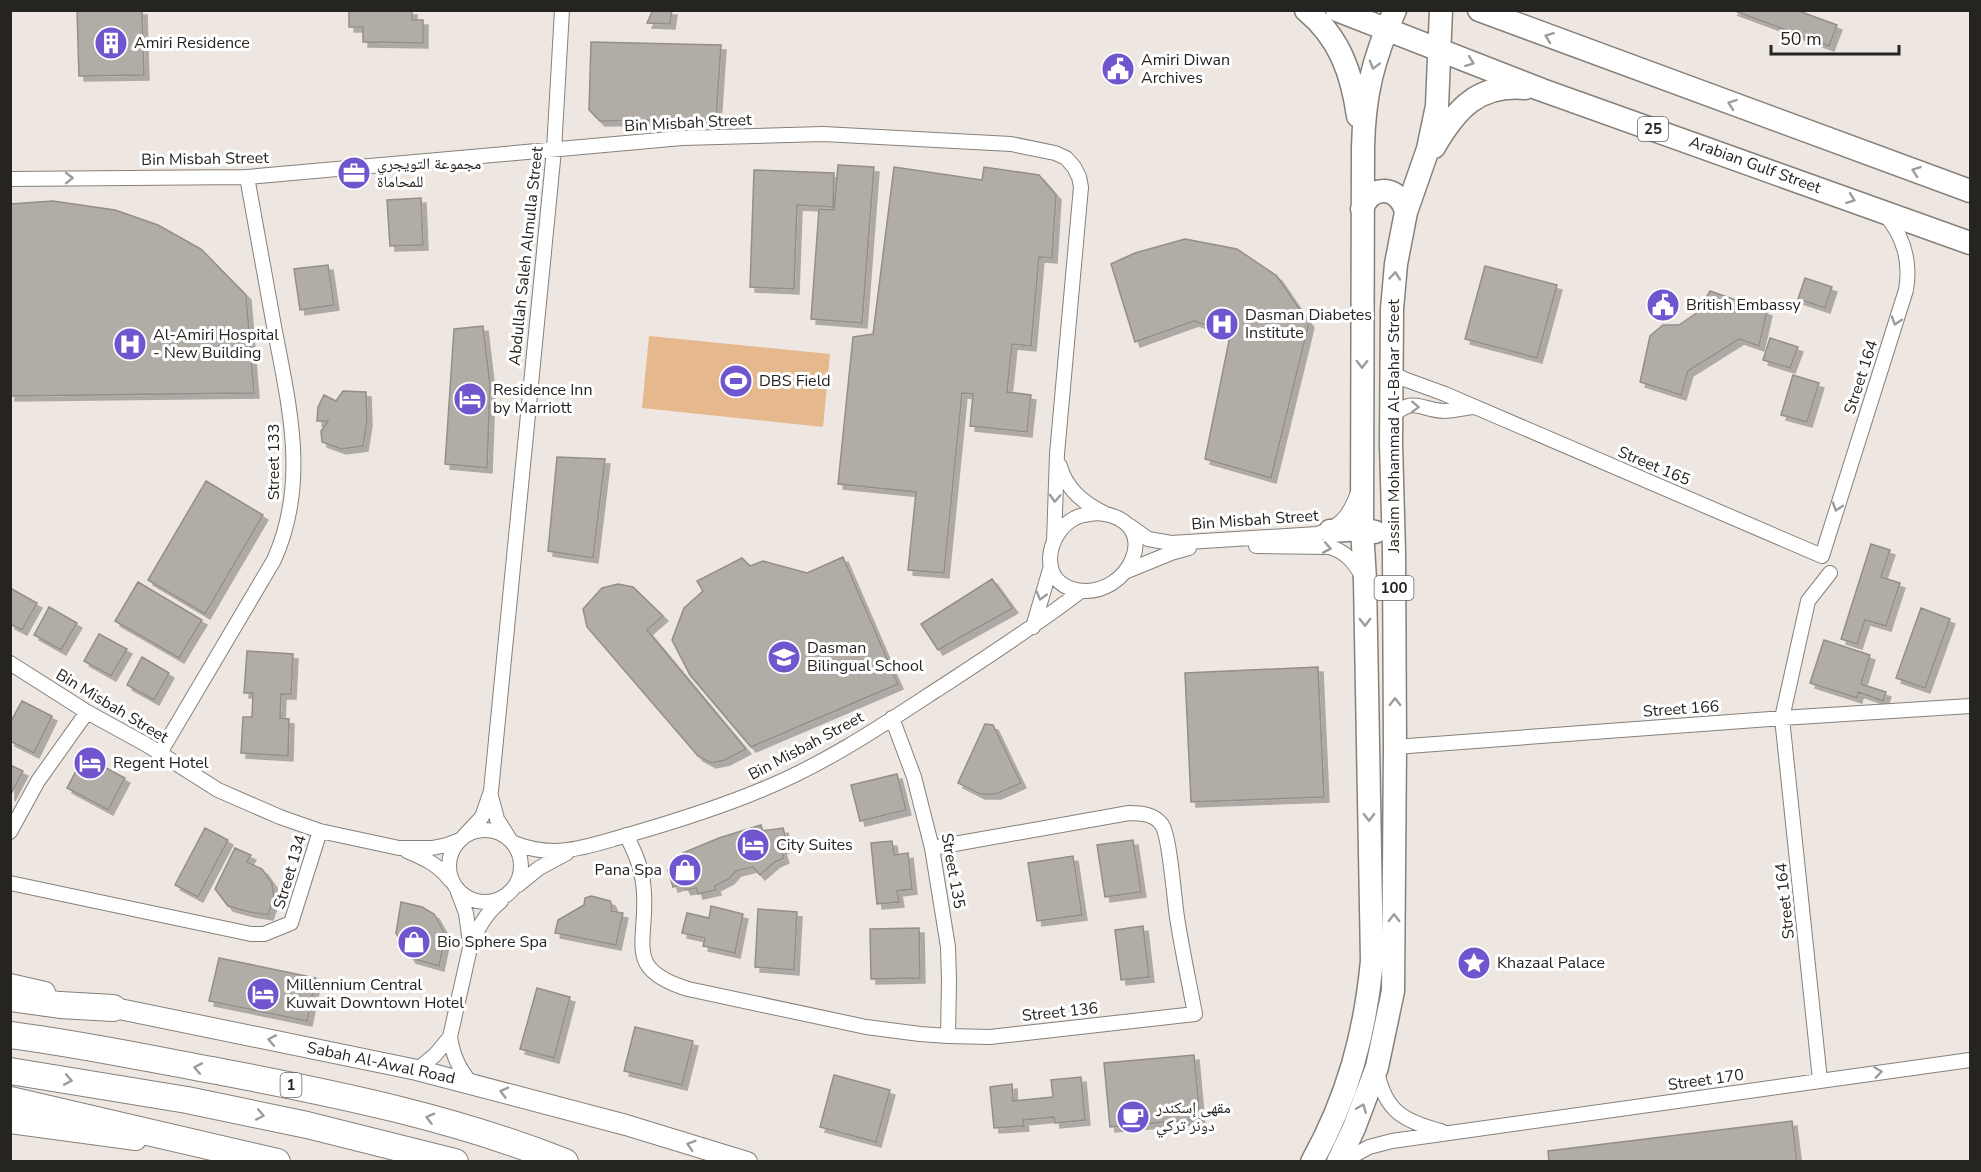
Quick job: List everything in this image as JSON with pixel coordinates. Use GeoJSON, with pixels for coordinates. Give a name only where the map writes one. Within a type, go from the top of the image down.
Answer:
{"type":"FeatureCollection","features":[{"type":"Feature","properties":{"kind":"highway"},"geometry":{"type":"LineString","coordinates":[[10,998],[60,1005],[112,1008]]}},
{"type":"Feature","properties":{"kind":"highway","name":"1"},"geometry":{"type":"LineString","coordinates":[[10,1035],[63,1042],[316,1090],[441,1120],[513,1141],[565,1161]]}},
{"type":"Feature","properties":{"kind":"highway","name":"1"},"geometry":{"type":"LineString","coordinates":[[10,1071],[187,1100],[286,1120],[455,1161]]}},
{"type":"Feature","properties":{"kind":"highway"},"geometry":{"type":"LineString","coordinates":[[10,1100],[277,1161]]}},
{"type":"Feature","properties":{"kind":"main road"},"geometry":{"type":"LineString","coordinates":[[1306,10],[1330,34],[1346,62],[1357,106],[1363,148]]}},
{"type":"Feature","properties":{"kind":"main road","name":"Arabian Gulf Street"},"geometry":{"type":"LineString","coordinates":[[1337,10],[1391,20],[1440,51],[1542,90],[1971,243]]}},
{"type":"Feature","properties":{"kind":"main road","name":"Jassim Mohammad Al-Bahar Street"},"geometry":{"type":"LineString","coordinates":[[1338,1161],[1354,1128],[1377,1067],[1393,991],[1395,747],[1392,309],[1396,264],[1406,212],[1420,175],[1436,116],[1441,10]]}},
{"type":"Feature","properties":{"kind":"main road"},"geometry":{"type":"LineString","coordinates":[[1479,10],[1971,191]]}},
{"type":"Feature","properties":{"kind":"main road","name":"Jassim Mohammad Al-Bahar Street"},"geometry":{"type":"LineString","coordinates":[[1312,1161],[1330,1130],[1356,1058],[1368,1001],[1372,961],[1365,580],[1362,529],[1363,148],[1365,105],[1372,74],[1391,20]]}},
{"type":"Feature","properties":{"kind":"main road"},"geometry":{"type":"LineString","coordinates":[[1420,175],[1450,122],[1472,100],[1502,87],[1542,90]]}},
{"type":"Feature","properties":{"kind":"main road"},"geometry":{"type":"LineString","coordinates":[[1362,208],[1368,197],[1374,193],[1389,192],[1401,199],[1406,212]]}},
{"type":"Feature","properties":{"kind":"main road"},"geometry":{"type":"LineString","coordinates":[[1330,531],[1362,529],[1378,533],[1384,537],[1394,552]]}},
{"type":"Feature","properties":{"kind":"main road","name":"Sabah Al-Awal Road"},"geometry":{"type":"LineString","coordinates":[[10,984],[112,1008],[417,1070],[626,1125],[747,1161]]}},
{"type":"Feature","properties":{"kind":"main road"},"geometry":{"type":"LineString","coordinates":[[10,1123],[128,1138],[266,1161]]}},
{"type":"Feature","properties":{"kind":"street","name":"Abdullah Saleh Almulla Street"},"geometry":{"type":"LineString","coordinates":[[462,838],[482,817],[491,790],[554,150],[562,10]]}},
{"type":"Feature","properties":{"kind":"street","name":"Bin Misbah Street"},"geometry":{"type":"LineString","coordinates":[[10,179],[247,177],[682,138],[823,134],[1011,144],[1055,153],[1066,158],[1074,167],[1081,187],[1057,454],[1054,542]]}},
{"type":"Feature","properties":{"kind":"street","name":"Street 133"},"geometry":{"type":"LineString","coordinates":[[160,753],[274,560],[291,511],[294,461],[291,413],[247,177]]}},
{"type":"Feature","properties":{"kind":"street","name":"Street 164"},"geometry":{"type":"LineString","coordinates":[[1821,556],[1906,290],[1908,275],[1906,254],[1901,237],[1882,210]]}},
{"type":"Feature","properties":{"kind":"street","name":"Street 165"},"geometry":{"type":"LineString","coordinates":[[1391,369],[1404,379],[1445,394],[1821,556]]}},
{"type":"Feature","properties":{"kind":"street"},"geometry":{"type":"LineString","coordinates":[[1391,418],[1406,406],[1416,405],[1444,411],[1474,407]]}},
{"type":"Feature","properties":{"kind":"street","name":"Bin Misbah Street"},"geometry":{"type":"LineString","coordinates":[[1057,454],[1062,476],[1071,489],[1084,502],[1106,514]]}},
{"type":"Feature","properties":{"kind":"street","name":"Bin Misbah Street"},"geometry":{"type":"LineString","coordinates":[[1130,526],[1148,539],[1171,543],[1317,534],[1330,531],[1344,520],[1350,513],[1362,485]]}},
{"type":"Feature","properties":{"kind":"street"},"geometry":{"type":"LineString","coordinates":[[1091,514],[1106,514],[1130,526],[1135,536],[1134,557],[1126,571],[1108,585],[1081,591],[1069,588],[1055,579],[1050,554],[1054,542],[1062,528],[1076,518],[1091,514]]}},
{"type":"Feature","properties":{"kind":"street","name":"Bin Misbah Street"},"geometry":{"type":"LineString","coordinates":[[1126,571],[1193,547],[1320,546],[1337,549],[1349,557],[1365,580]]}},
{"type":"Feature","properties":{"kind":"street"},"geometry":{"type":"LineString","coordinates":[[1033,627],[1051,566]]}},
{"type":"Feature","properties":{"kind":"street","name":"Street 164"},"geometry":{"type":"LineString","coordinates":[[1821,1080],[1782,718],[1808,601],[1830,573]]}},
{"type":"Feature","properties":{"kind":"street","name":"Bin Misbah Street"},"geometry":{"type":"LineString","coordinates":[[511,893],[539,868],[575,850],[696,814],[763,790],[841,749],[1033,627],[1081,591]]}},
{"type":"Feature","properties":{"kind":"street","name":"Bin Misbah Street"},"geometry":{"type":"LineString","coordinates":[[10,663],[218,790],[280,817],[320,831],[399,848],[433,863],[455,886]]}},
{"type":"Feature","properties":{"kind":"street","name":"Street 166"},"geometry":{"type":"LineString","coordinates":[[1395,747],[1971,706]]}},
{"type":"Feature","properties":{"kind":"street"},"geometry":{"type":"LineString","coordinates":[[10,832],[38,781],[87,712]]}},
{"type":"Feature","properties":{"kind":"street","name":"Street 135"},"geometry":{"type":"LineString","coordinates":[[892,718],[914,777],[932,848],[948,947],[948,1036]]}},
{"type":"Feature","properties":{"kind":"street","name":"Abdullah Saleh Almulla Street"},"geometry":{"type":"LineString","coordinates":[[491,790],[497,819],[512,841]]}},
{"type":"Feature","properties":{"kind":"street","name":"Street 136"},"geometry":{"type":"LineString","coordinates":[[626,835],[636,854],[643,878],[642,951],[649,969],[675,985],[845,1022],[948,1036],[990,1036],[1196,1014],[1177,918],[1167,840],[1162,825],[1155,818],[1144,814],[1129,813],[932,848]]}},
{"type":"Feature","properties":{"kind":"street","name":"Street 134"},"geometry":{"type":"LineString","coordinates":[[10,883],[251,934],[264,933],[291,923],[320,831]]}},
{"type":"Feature","properties":{"kind":"street"},"geometry":{"type":"LineString","coordinates":[[470,948],[466,913],[449,872],[449,860],[453,849],[462,838],[476,831],[500,832],[512,841],[521,855],[522,870],[511,893],[494,906],[483,920],[470,948],[450,1037],[454,1058],[471,1083]]}},
{"type":"Feature","properties":{"kind":"street","name":"Bin Misbah Street"},"geometry":{"type":"LineString","coordinates":[[399,848],[439,847],[462,838]]}},
{"type":"Feature","properties":{"kind":"street","name":"Bin Misbah Street"},"geometry":{"type":"LineString","coordinates":[[512,841],[536,850],[555,852],[575,850]]}},
{"type":"Feature","properties":{"kind":"street"},"geometry":{"type":"LineString","coordinates":[[455,886],[467,898],[481,903],[495,902],[511,893]]}},
{"type":"Feature","properties":{"kind":"street"},"geometry":{"type":"LineString","coordinates":[[417,1070],[435,1055],[450,1037]]}},
{"type":"Feature","properties":{"kind":"street","name":"Street 170"},"geometry":{"type":"LineString","coordinates":[[1342,1161],[1381,1143],[1971,1060]]}},
{"type":"Feature","properties":{"kind":"street","name":"Street 170"},"geometry":{"type":"LineString","coordinates":[[1377,1067],[1381,1089],[1394,1109],[1412,1122],[1446,1133]]}},
{"type":"Feature","properties":{"kind":"shaded area","name":"DBS Field"},"geometry":{"type":"Polygon","coordinates":[[[649,336],[830,354],[823,427],[642,408],[649,336]]]}},
{"type":"Feature","properties":{"kind":"building","name":"Amiri Residence"},"geometry":{"type":"Polygon","coordinates":[[[77,10],[142,10],[144,75],[79,76],[77,10]]]}},
{"type":"Feature","properties":{"kind":"building"},"geometry":{"type":"Polygon","coordinates":[[[349,10],[412,10],[412,20],[423,20],[423,43],[363,42],[363,27],[349,27],[349,10]]]}},
{"type":"Feature","properties":{"kind":"building"},"geometry":{"type":"Polygon","coordinates":[[[653,10],[672,10],[670,24],[647,23],[653,10]]]}},
{"type":"Feature","properties":{"kind":"building"},"geometry":{"type":"Polygon","coordinates":[[[1732,10],[1796,10],[1837,25],[1829,46],[1732,10]]]}},
{"type":"Feature","properties":{"kind":"building"},"geometry":{"type":"Polygon","coordinates":[[[591,42],[721,45],[716,119],[600,121],[589,110],[591,42]]]}},
{"type":"Feature","properties":{"kind":"building"},"geometry":{"type":"Polygon","coordinates":[[[838,165],[874,167],[862,323],[811,319],[819,209],[834,210],[838,165]]]}},
{"type":"Feature","properties":{"kind":"building"},"geometry":{"type":"Polygon","coordinates":[[[894,167],[982,180],[984,167],[1039,175],[1056,195],[1052,258],[1039,257],[1031,346],[1012,344],[1007,392],[1031,395],[1027,432],[970,426],[973,394],[962,393],[944,573],[908,570],[916,492],[838,484],[853,337],[873,334],[894,167]]]}},
{"type":"Feature","properties":{"kind":"building"},"geometry":{"type":"Polygon","coordinates":[[[754,170],[834,173],[833,207],[797,205],[794,289],[750,287],[754,170]]]}},
{"type":"Feature","properties":{"kind":"building"},"geometry":{"type":"Polygon","coordinates":[[[421,198],[423,245],[390,246],[387,200],[421,198]]]}},
{"type":"Feature","properties":{"kind":"building","name":"Al-Amiri Hospital - New Building"},"geometry":{"type":"Polygon","coordinates":[[[53,201],[115,210],[158,225],[201,249],[246,295],[254,393],[10,396],[10,204],[53,201]]]}},
{"type":"Feature","properties":{"kind":"building"},"geometry":{"type":"Polygon","coordinates":[[[1185,239],[1237,249],[1277,276],[1309,323],[1271,478],[1205,459],[1229,341],[1220,330],[1194,321],[1135,342],[1111,264],[1135,253],[1185,239]]]}},
{"type":"Feature","properties":{"kind":"building"},"geometry":{"type":"Polygon","coordinates":[[[328,265],[334,305],[300,310],[294,269],[328,265]]]}},
{"type":"Feature","properties":{"kind":"building"},"geometry":{"type":"Polygon","coordinates":[[[1485,266],[1557,285],[1537,358],[1465,339],[1485,266]]]}},
{"type":"Feature","properties":{"kind":"building"},"geometry":{"type":"Polygon","coordinates":[[[1805,278],[1832,287],[1825,308],[1798,299],[1805,278]]]}},
{"type":"Feature","properties":{"kind":"building"},"geometry":{"type":"Polygon","coordinates":[[[1710,291],[1767,311],[1759,346],[1739,339],[1688,371],[1681,395],[1640,382],[1650,336],[1663,325],[1679,325],[1698,312],[1710,291]]]}},
{"type":"Feature","properties":{"kind":"building","name":"Residence Inn by Marriott"},"geometry":{"type":"Polygon","coordinates":[[[483,326],[490,385],[487,468],[445,464],[454,329],[483,326]]]}},
{"type":"Feature","properties":{"kind":"building"},"geometry":{"type":"Polygon","coordinates":[[[1770,338],[1798,347],[1790,368],[1763,360],[1770,338]]]}},
{"type":"Feature","properties":{"kind":"building"},"geometry":{"type":"Polygon","coordinates":[[[1793,375],[1819,383],[1807,422],[1781,415],[1793,375]]]}},
{"type":"Feature","properties":{"kind":"building"},"geometry":{"type":"Polygon","coordinates":[[[343,391],[366,392],[367,421],[363,446],[341,449],[322,442],[321,431],[328,421],[317,421],[318,407],[324,395],[336,401],[343,391]]]}},
{"type":"Feature","properties":{"kind":"building"},"geometry":{"type":"Polygon","coordinates":[[[557,457],[605,459],[593,558],[548,551],[557,457]]]}},
{"type":"Feature","properties":{"kind":"building"},"geometry":{"type":"Polygon","coordinates":[[[206,481],[263,515],[205,614],[148,580],[206,481]]]}},
{"type":"Feature","properties":{"kind":"building"},"geometry":{"type":"Polygon","coordinates":[[[1871,544],[1890,550],[1881,577],[1900,583],[1886,626],[1865,620],[1857,644],[1841,639],[1871,544]]]}},
{"type":"Feature","properties":{"kind":"building","name":"Dasman Bilingual School"},"geometry":{"type":"Polygon","coordinates":[[[843,557],[898,684],[751,747],[690,675],[672,640],[684,608],[703,591],[697,581],[742,558],[750,566],[763,561],[807,573],[843,557]]]}},
{"type":"Feature","properties":{"kind":"building"},"geometry":{"type":"Polygon","coordinates":[[[992,579],[1013,608],[938,650],[921,624],[992,579]]]}},
{"type":"Feature","properties":{"kind":"building"},"geometry":{"type":"Polygon","coordinates":[[[138,582],[202,620],[179,658],[115,621],[138,582]]]}},
{"type":"Feature","properties":{"kind":"building"},"geometry":{"type":"Polygon","coordinates":[[[618,584],[633,587],[663,616],[647,630],[746,749],[725,760],[711,763],[698,756],[587,627],[583,609],[602,588],[618,584]]]}},
{"type":"Feature","properties":{"kind":"building"},"geometry":{"type":"Polygon","coordinates":[[[10,588],[37,603],[22,630],[10,624],[10,588]]]}},
{"type":"Feature","properties":{"kind":"building"},"geometry":{"type":"Polygon","coordinates":[[[49,607],[77,623],[61,650],[34,635],[49,607]]]}},
{"type":"Feature","properties":{"kind":"building"},"geometry":{"type":"Polygon","coordinates":[[[1921,608],[1950,619],[1925,688],[1896,678],[1921,608]]]}},
{"type":"Feature","properties":{"kind":"building"},"geometry":{"type":"Polygon","coordinates":[[[99,634],[127,649],[111,676],[84,661],[99,634]]]}},
{"type":"Feature","properties":{"kind":"building"},"geometry":{"type":"Polygon","coordinates":[[[1824,640],[1870,655],[1861,684],[1886,692],[1883,701],[1858,692],[1857,698],[1810,683],[1824,640]]]}},
{"type":"Feature","properties":{"kind":"building"},"geometry":{"type":"Polygon","coordinates":[[[247,651],[293,654],[291,694],[281,694],[280,718],[289,719],[288,756],[241,753],[243,717],[252,717],[253,693],[244,693],[247,651]]]}},
{"type":"Feature","properties":{"kind":"building"},"geometry":{"type":"Polygon","coordinates":[[[142,657],[169,673],[154,700],[127,685],[142,657]]]}},
{"type":"Feature","properties":{"kind":"building"},"geometry":{"type":"Polygon","coordinates":[[[1318,667],[1324,797],[1191,802],[1185,673],[1318,667]]]}},
{"type":"Feature","properties":{"kind":"building"},"geometry":{"type":"Polygon","coordinates":[[[22,701],[52,716],[34,753],[10,741],[10,723],[22,701]]]}},
{"type":"Feature","properties":{"kind":"building"},"geometry":{"type":"Polygon","coordinates":[[[985,724],[993,725],[1021,783],[996,794],[980,794],[958,783],[985,724]]]}},
{"type":"Feature","properties":{"kind":"building"},"geometry":{"type":"Polygon","coordinates":[[[84,756],[125,778],[108,810],[67,788],[84,756]]]}},
{"type":"Feature","properties":{"kind":"building"},"geometry":{"type":"Polygon","coordinates":[[[10,765],[23,771],[10,796],[10,765]]]}},
{"type":"Feature","properties":{"kind":"building"},"geometry":{"type":"Polygon","coordinates":[[[897,774],[906,810],[860,821],[851,785],[897,774]]]}},
{"type":"Feature","properties":{"kind":"building"},"geometry":{"type":"Polygon","coordinates":[[[761,825],[763,831],[783,828],[788,846],[781,849],[784,858],[775,862],[760,875],[753,867],[736,871],[729,879],[715,886],[716,890],[698,894],[696,888],[686,890],[683,884],[673,887],[668,870],[685,859],[683,853],[719,838],[761,825]]]}},
{"type":"Feature","properties":{"kind":"building"},"geometry":{"type":"Polygon","coordinates":[[[205,828],[228,840],[198,897],[175,885],[205,828]]]}},
{"type":"Feature","properties":{"kind":"building"},"geometry":{"type":"Polygon","coordinates":[[[1133,840],[1141,892],[1105,897],[1097,845],[1133,840]]]}},
{"type":"Feature","properties":{"kind":"building"},"geometry":{"type":"Polygon","coordinates":[[[892,841],[894,855],[908,853],[912,889],[897,891],[899,902],[877,904],[871,843],[892,841]]]}},
{"type":"Feature","properties":{"kind":"building"},"geometry":{"type":"Polygon","coordinates":[[[235,848],[251,855],[247,862],[262,869],[272,883],[274,898],[268,915],[228,906],[215,889],[235,848]]]}},
{"type":"Feature","properties":{"kind":"building"},"geometry":{"type":"Polygon","coordinates":[[[1073,856],[1082,915],[1037,921],[1028,863],[1073,856]]]}},
{"type":"Feature","properties":{"kind":"building"},"geometry":{"type":"Polygon","coordinates":[[[591,896],[610,901],[611,911],[623,913],[616,945],[555,933],[558,920],[584,905],[585,898],[591,896]]]}},
{"type":"Feature","properties":{"kind":"building"},"geometry":{"type":"Polygon","coordinates":[[[401,902],[422,907],[434,914],[443,930],[444,942],[439,966],[411,958],[396,933],[401,902]]]}},
{"type":"Feature","properties":{"kind":"building"},"geometry":{"type":"Polygon","coordinates":[[[711,906],[743,914],[735,953],[703,946],[705,938],[682,933],[687,913],[709,918],[711,906]]]}},
{"type":"Feature","properties":{"kind":"building"},"geometry":{"type":"Polygon","coordinates":[[[758,909],[797,912],[794,970],[755,967],[758,909]]]}},
{"type":"Feature","properties":{"kind":"building"},"geometry":{"type":"Polygon","coordinates":[[[1143,926],[1149,977],[1121,980],[1115,930],[1143,926]]]}},
{"type":"Feature","properties":{"kind":"building"},"geometry":{"type":"Polygon","coordinates":[[[919,928],[920,978],[871,979],[870,929],[919,928]]]}},
{"type":"Feature","properties":{"kind":"building"},"geometry":{"type":"Polygon","coordinates":[[[219,958],[316,978],[307,1021],[209,1001],[219,958]]]}},
{"type":"Feature","properties":{"kind":"building"},"geometry":{"type":"Polygon","coordinates":[[[537,988],[570,997],[554,1058],[520,1049],[537,988]]]}},
{"type":"Feature","properties":{"kind":"building"},"geometry":{"type":"Polygon","coordinates":[[[635,1027],[693,1041],[682,1085],[624,1071],[635,1027]]]}},
{"type":"Feature","properties":{"kind":"building"},"geometry":{"type":"Polygon","coordinates":[[[1194,1055],[1200,1119],[1110,1127],[1104,1063],[1194,1055]]]}},
{"type":"Feature","properties":{"kind":"building"},"geometry":{"type":"Polygon","coordinates":[[[834,1075],[890,1090],[876,1142],[820,1127],[834,1075]]]}},
{"type":"Feature","properties":{"kind":"building"},"geometry":{"type":"Polygon","coordinates":[[[1081,1077],[1085,1120],[1055,1123],[1054,1117],[1023,1120],[1024,1126],[994,1128],[990,1087],[1012,1084],[1013,1101],[1053,1097],[1051,1080],[1081,1077]]]}},
{"type":"Feature","properties":{"kind":"building"},"geometry":{"type":"Polygon","coordinates":[[[1792,1121],[1797,1162],[1549,1162],[1548,1151],[1792,1121]]]}},
{"type":"Feature","properties":{"kind":"place","name":"Amiri Residence"},"geometry":{"type":"Point","coordinates":[111,43]}},
{"type":"Feature","properties":{"kind":"place","name":"Amiri Diwan Archives"},"geometry":{"type":"Point","coordinates":[1118,69]}},
{"type":"Feature","properties":{"kind":"place","name":"مجموعة التويجري للمحاماة"},"geometry":{"type":"Point","coordinates":[354,173]}},
{"type":"Feature","properties":{"kind":"place","name":"British Embassy"},"geometry":{"type":"Point","coordinates":[1663,305]}},
{"type":"Feature","properties":{"kind":"place","name":"Dasman Diabetes Institute"},"geometry":{"type":"Point","coordinates":[1222,324]}},
{"type":"Feature","properties":{"kind":"place","name":"Al-Amiri Hospital - New Building"},"geometry":{"type":"Point","coordinates":[130,344]}},
{"type":"Feature","properties":{"kind":"place","name":"DBS Field"},"geometry":{"type":"Point","coordinates":[736,381]}},
{"type":"Feature","properties":{"kind":"place","name":"Residence Inn by Marriott"},"geometry":{"type":"Point","coordinates":[470,399]}},
{"type":"Feature","properties":{"kind":"place","name":"Dasman Bilingual School"},"geometry":{"type":"Point","coordinates":[784,657]}},
{"type":"Feature","properties":{"kind":"place","name":"Regent Hotel"},"geometry":{"type":"Point","coordinates":[90,763]}},
{"type":"Feature","properties":{"kind":"place","name":"City Suites"},"geometry":{"type":"Point","coordinates":[753,845]}},
{"type":"Feature","properties":{"kind":"place","name":"Pana Spa"},"geometry":{"type":"Point","coordinates":[685,870]}},
{"type":"Feature","properties":{"kind":"place","name":"Bio Sphere Spa"},"geometry":{"type":"Point","coordinates":[414,942]}},
{"type":"Feature","properties":{"kind":"place","name":"Khazaal Palace"},"geometry":{"type":"Point","coordinates":[1474,963]}},
{"type":"Feature","properties":{"kind":"place","name":"Millennium Central Kuwait Downtown Hotel"},"geometry":{"type":"Point","coordinates":[263,994]}},
{"type":"Feature","properties":{"kind":"place","name":"مقهى إسكندر دونر تركي"},"geometry":{"type":"Point","coordinates":[1133,1117]}}]}
